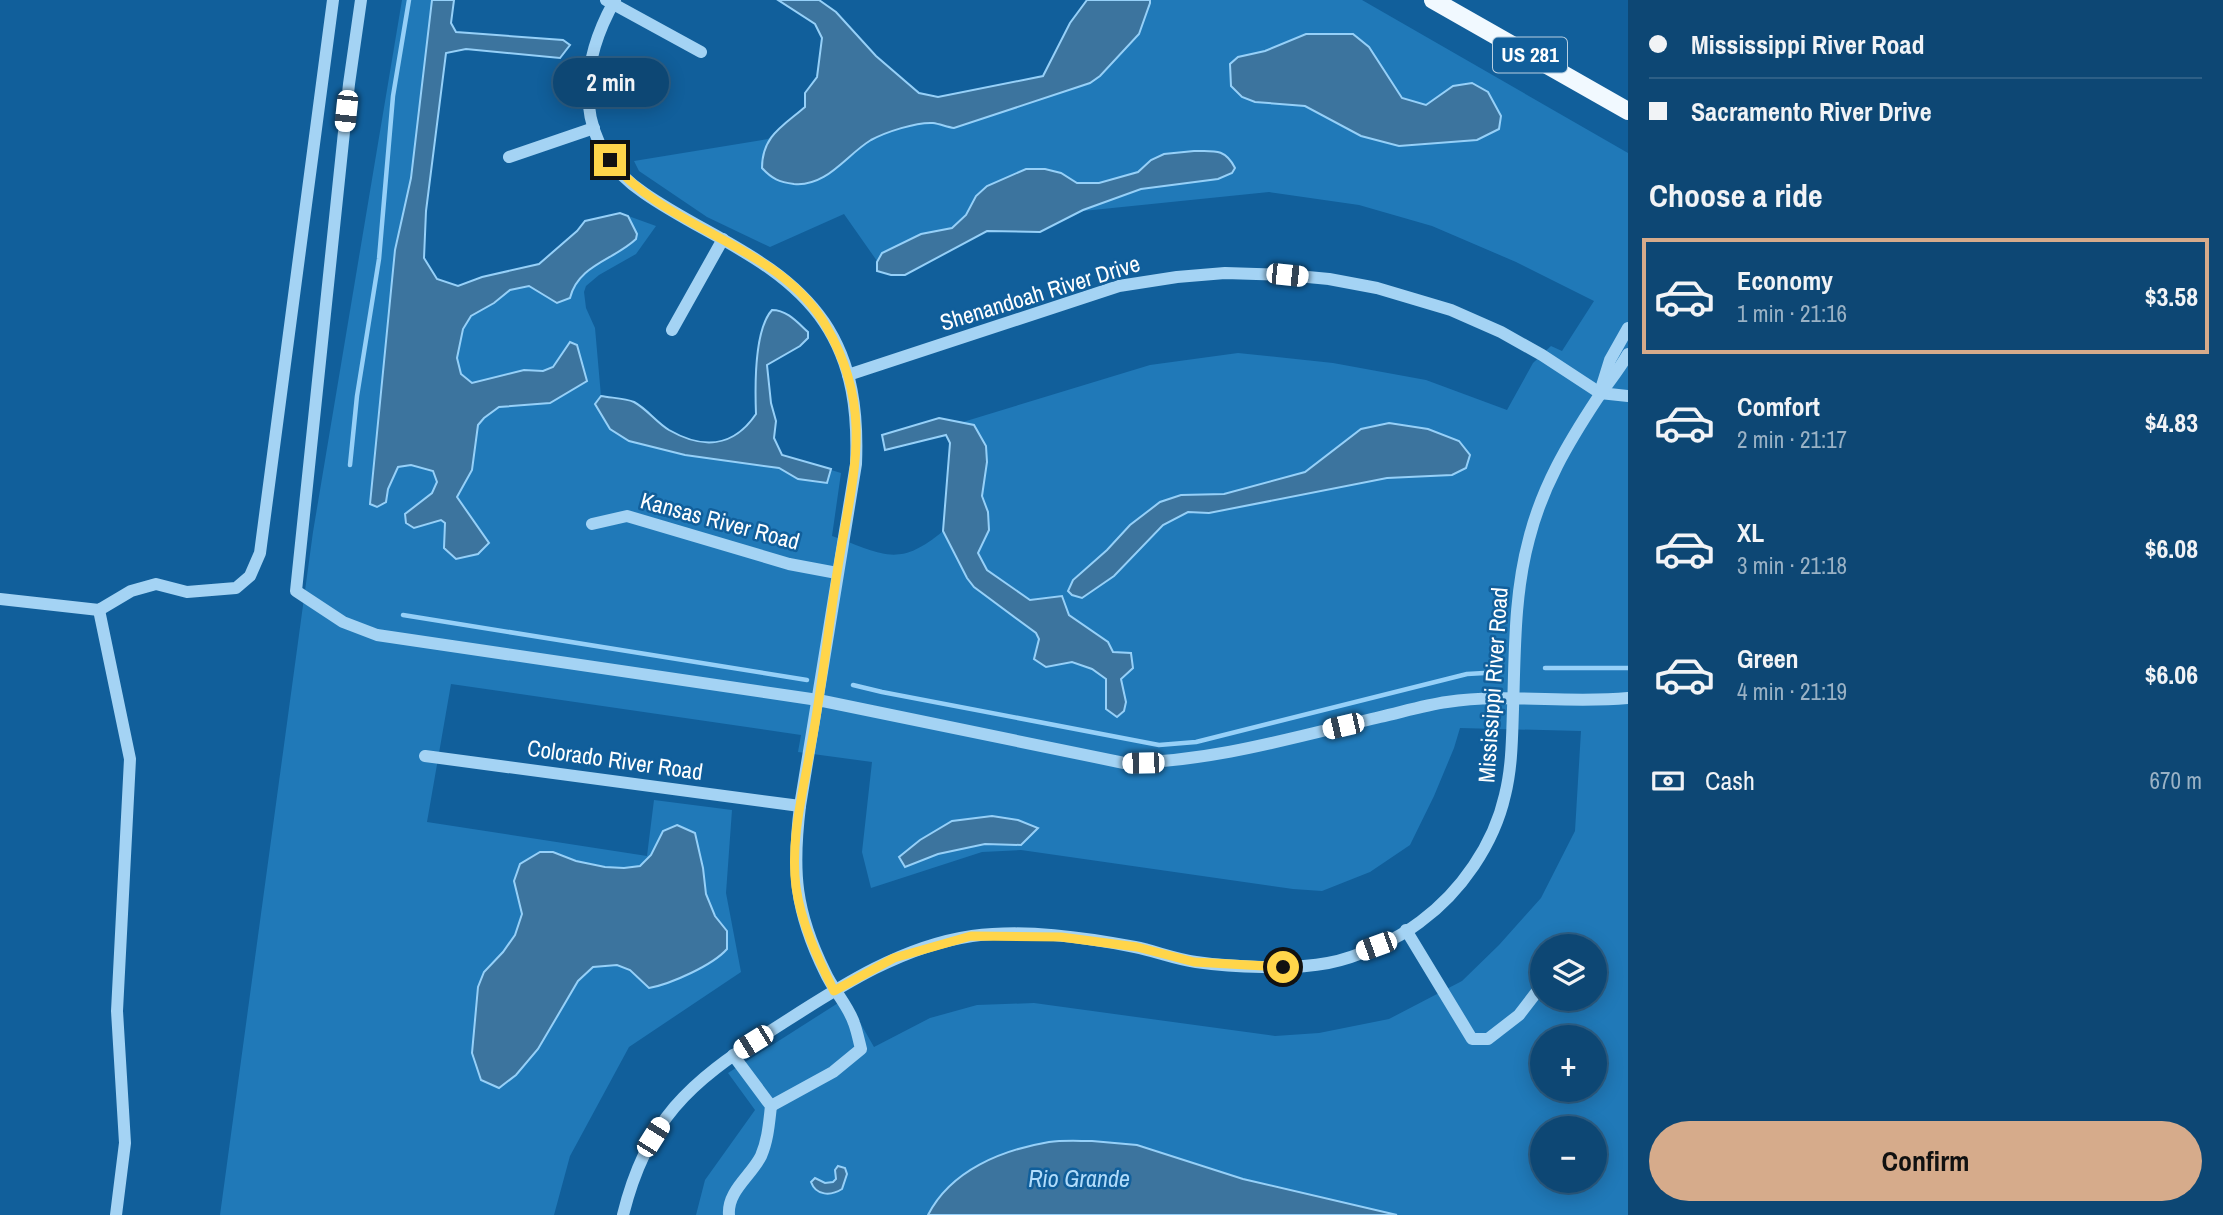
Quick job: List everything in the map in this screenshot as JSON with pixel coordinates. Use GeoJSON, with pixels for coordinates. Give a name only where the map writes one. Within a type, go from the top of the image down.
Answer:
{"type":"FeatureCollection","features":[{"type":"Feature","properties":{"kind":"main road","name":"US 281"},"geometry":{"type":"LineString","coordinates":[[1433,0],[1628,111]]}},
{"type":"Feature","properties":{"kind":"street"},"geometry":{"type":"LineString","coordinates":[[0,599],[99,610],[131,591],[156,584],[187,592],[236,588],[250,576],[260,553],[333,0]]}},
{"type":"Feature","properties":{"kind":"street"},"geometry":{"type":"LineString","coordinates":[[361,0],[349,84],[296,591],[343,622],[377,635],[818,699],[1124,763],[1212,756],[1448,702],[1513,698],[1628,698]]}},
{"type":"Feature","properties":{"kind":"street"},"geometry":{"type":"LineString","coordinates":[[701,52],[611,1],[588,77],[588,107],[594,128],[610,160],[631,183],[674,212],[761,262],[794,287],[825,324],[848,374],[857,423],[856,464],[795,849],[799,905],[824,970],[854,1021],[861,1049],[834,1072],[771,1106]]}},
{"type":"Feature","properties":{"kind":"street"},"geometry":{"type":"LineString","coordinates":[[509,157],[594,128]]}},
{"type":"Feature","properties":{"kind":"street"},"geometry":{"type":"LineString","coordinates":[[672,330],[723,239]]}},
{"type":"Feature","properties":{"kind":"street","name":"Shenandoah River Drive"},"geometry":{"type":"LineString","coordinates":[[848,374],[1119,286],[1177,276],[1225,273],[1329,279],[1377,288],[1451,310],[1532,349],[1601,393]]}},
{"type":"Feature","properties":{"kind":"street","name":"Mississippi River Road"},"geometry":{"type":"LineString","coordinates":[[1601,393],[1609,360],[1628,328]]}},
{"type":"Feature","properties":{"kind":"street","name":"Mississippi River Road"},"geometry":{"type":"LineString","coordinates":[[624,1215],[642,1155],[664,1119],[699,1082],[733,1055],[834,991],[894,958],[971,936],[1061,937],[1137,947],[1194,962],[1283,967],[1330,963],[1376,946],[1419,923],[1449,896],[1475,866],[1505,797],[1509,771],[1516,607],[1529,539],[1547,483],[1572,437],[1628,354]]}},
{"type":"Feature","properties":{"kind":"street"},"geometry":{"type":"LineString","coordinates":[[1601,393],[1628,396]]}},
{"type":"Feature","properties":{"kind":"street","name":"Kansas River Road"},"geometry":{"type":"LineString","coordinates":[[592,524],[627,516],[789,564],[837,573]]}},
{"type":"Feature","properties":{"kind":"street"},"geometry":{"type":"LineString","coordinates":[[99,610],[130,759],[117,1011],[125,1143],[116,1215]]}},
{"type":"Feature","properties":{"kind":"street","name":"Colorado River Road"},"geometry":{"type":"LineString","coordinates":[[425,756],[800,806]]}},
{"type":"Feature","properties":{"kind":"street"},"geometry":{"type":"LineString","coordinates":[[1406,930],[1472,1039],[1488,1039],[1519,1015],[1530,1001]]}},
{"type":"Feature","properties":{"kind":"street"},"geometry":{"type":"LineString","coordinates":[[729,1215],[729,1205],[737,1188],[762,1153],[771,1106],[733,1055]]}},
{"type":"Feature","properties":{"kind":"shaded area"},"geometry":{"type":"Polygon","coordinates":[[[402,0],[454,0],[451,23],[456,32],[563,40],[570,45],[560,58],[466,49],[446,53],[426,211],[424,258],[437,279],[458,286],[482,277],[539,264],[585,221],[620,213],[656,226],[636,254],[599,275],[586,286],[584,292],[586,308],[595,328],[601,396],[634,402],[664,427],[682,436],[705,442],[727,439],[737,434],[756,414],[757,360],[766,319],[772,310],[787,314],[808,332],[808,338],[800,346],[767,365],[776,421],[774,438],[782,455],[841,473],[832,536],[890,554],[914,550],[943,531],[950,443],[946,435],[885,450],[882,435],[939,418],[963,422],[1150,365],[1238,353],[1333,363],[1426,380],[1507,410],[1533,363],[1551,346],[1562,351],[1594,301],[1516,262],[1432,226],[1359,205],[1269,192],[1083,211],[1040,232],[987,231],[905,275],[877,271],[877,261],[844,214],[770,247],[707,217],[639,171],[634,161],[768,139],[805,108],[805,93],[817,77],[822,38],[815,24],[778,0],[819,0],[836,12],[876,56],[919,93],[938,97],[1043,76],[1070,23],[1087,0],[1362,0],[1628,153],[1628,1215],[1397,1215],[1243,1179],[1137,1145],[1092,1141],[1050,1142],[983,1162],[928,1215],[696,1215],[705,1180],[755,1110],[728,1073],[846,998],[874,1047],[930,1018],[977,1005],[1034,1003],[1275,1036],[1319,1033],[1389,1019],[1462,981],[1541,898],[1575,831],[1581,731],[1460,728],[1434,796],[1410,845],[1370,872],[1322,891],[1021,850],[982,852],[871,888],[862,852],[872,762],[798,752],[801,735],[451,684],[427,822],[647,856],[654,800],[732,810],[726,893],[741,972],[629,1047],[570,1156],[554,1215],[220,1215],[313,532],[402,0]]]}},
{"type":"Feature","properties":{"kind":"water"},"geometry":{"type":"Polygon","coordinates":[[[432,0],[454,0],[451,23],[456,32],[563,40],[570,45],[560,58],[466,49],[446,53],[426,211],[424,258],[437,279],[458,286],[482,277],[539,264],[585,221],[620,213],[628,216],[637,234],[636,239],[627,246],[589,270],[574,287],[570,298],[557,303],[529,286],[510,290],[471,316],[463,329],[457,358],[461,374],[472,383],[524,370],[543,371],[553,367],[570,342],[577,345],[587,381],[550,403],[499,407],[478,425],[472,470],[457,497],[489,543],[478,554],[456,559],[444,548],[445,523],[441,520],[414,528],[406,523],[405,514],[432,493],[437,482],[433,471],[411,465],[398,467],[388,489],[386,502],[377,507],[370,504],[395,250],[411,178],[432,0]]]}},
{"type":"Feature","properties":{"kind":"water"},"geometry":{"type":"Polygon","coordinates":[[[778,0],[819,0],[836,12],[876,56],[919,93],[938,97],[1043,76],[1070,23],[1087,0],[1150,0],[1150,3],[1139,34],[1100,76],[1090,83],[954,128],[926,123],[893,131],[871,140],[826,175],[806,184],[794,184],[769,175],[762,168],[763,157],[775,133],[805,107],[805,93],[817,77],[822,38],[815,24],[778,0]]]}},
{"type":"Feature","properties":{"kind":"water"},"geometry":{"type":"Polygon","coordinates":[[[1306,34],[1353,34],[1369,47],[1402,98],[1426,105],[1453,86],[1472,83],[1488,92],[1501,116],[1499,129],[1477,140],[1399,146],[1361,136],[1305,106],[1255,102],[1242,97],[1231,86],[1230,64],[1238,57],[1265,51],[1306,34]]]}},
{"type":"Feature","properties":{"kind":"water"},"geometry":{"type":"Polygon","coordinates":[[[1194,151],[1223,154],[1235,168],[1232,173],[1218,179],[1141,189],[1083,210],[1040,232],[987,231],[905,275],[877,271],[877,262],[882,253],[921,234],[952,228],[966,215],[976,196],[987,186],[1026,169],[1045,169],[1061,173],[1077,183],[1099,183],[1138,172],[1151,160],[1164,154],[1194,151]]]}},
{"type":"Feature","properties":{"kind":"water"},"geometry":{"type":"Polygon","coordinates":[[[772,310],[787,314],[808,332],[808,338],[800,346],[767,365],[776,421],[774,438],[782,455],[831,469],[827,483],[798,479],[779,468],[685,455],[629,441],[610,429],[595,404],[601,396],[634,402],[669,430],[693,440],[716,442],[737,434],[756,414],[759,345],[766,319],[772,310]]]}},
{"type":"Feature","properties":{"kind":"water"},"geometry":{"type":"Polygon","coordinates":[[[939,418],[974,425],[986,446],[987,462],[982,496],[988,512],[989,530],[978,553],[987,570],[1030,600],[1062,596],[1069,615],[1108,642],[1113,652],[1131,653],[1133,668],[1121,679],[1126,702],[1124,711],[1117,717],[1106,709],[1106,679],[1092,669],[1072,662],[1046,667],[1034,659],[1039,639],[1036,633],[974,587],[967,578],[943,531],[950,443],[946,435],[885,450],[882,435],[939,418]]]}},
{"type":"Feature","properties":{"kind":"water"},"geometry":{"type":"Polygon","coordinates":[[[1389,423],[1428,429],[1459,441],[1470,455],[1466,468],[1452,475],[1387,478],[1209,513],[1188,512],[1163,525],[1114,576],[1082,598],[1068,591],[1073,580],[1130,525],[1160,502],[1181,495],[1224,494],[1305,472],[1361,429],[1389,423]]]}},
{"type":"Feature","properties":{"kind":"water"},"geometry":{"type":"Polygon","coordinates":[[[992,816],[1018,820],[1038,828],[1021,845],[985,844],[938,854],[905,867],[899,857],[920,840],[952,821],[992,816]]]}},
{"type":"Feature","properties":{"kind":"water"},"geometry":{"type":"Polygon","coordinates":[[[677,825],[695,833],[706,894],[715,916],[727,931],[727,949],[691,973],[649,988],[630,970],[617,965],[593,967],[578,981],[538,1049],[516,1075],[499,1088],[481,1080],[472,1053],[478,987],[484,972],[515,935],[522,914],[514,881],[520,864],[540,852],[553,852],[576,861],[605,867],[640,866],[651,855],[663,831],[677,825]]]}},
{"type":"Feature","properties":{"kind":"water","name":"Rio Grande"},"geometry":{"type":"Polygon","coordinates":[[[1092,1141],[1137,1145],[1243,1179],[1397,1215],[928,1215],[938,1199],[964,1174],[996,1157],[1049,1142],[1092,1141]]]}},
{"type":"Feature","properties":{"kind":"water"},"geometry":{"type":"Polygon","coordinates":[[[838,1166],[845,1168],[847,1174],[842,1189],[829,1194],[813,1187],[811,1182],[815,1178],[825,1183],[833,1182],[838,1166]]]}},
{"type":"Feature","properties":{"kind":"waterway"},"geometry":{"type":"LineString","coordinates":[[350,465],[357,396],[379,259],[393,96],[409,0]]}},
{"type":"Feature","properties":{"kind":"waterway"},"geometry":{"type":"LineString","coordinates":[[403,615],[807,680]]}},
{"type":"Feature","properties":{"kind":"waterway"},"geometry":{"type":"LineString","coordinates":[[1545,668],[1628,668]]}},
{"type":"Feature","properties":{"kind":"waterway"},"geometry":{"type":"LineString","coordinates":[[853,685],[1159,745],[1196,742],[1467,674],[1502,672]]}},
{"type":"Feature","properties":{"kind":"route"},"geometry":{"type":"LineString","coordinates":[[610,160],[642,192],[761,262],[794,287],[825,324],[848,374],[857,423],[856,464],[795,849],[799,905],[834,991],[894,958],[971,936],[1061,937],[1137,947],[1194,962],[1283,967]]}}]}
